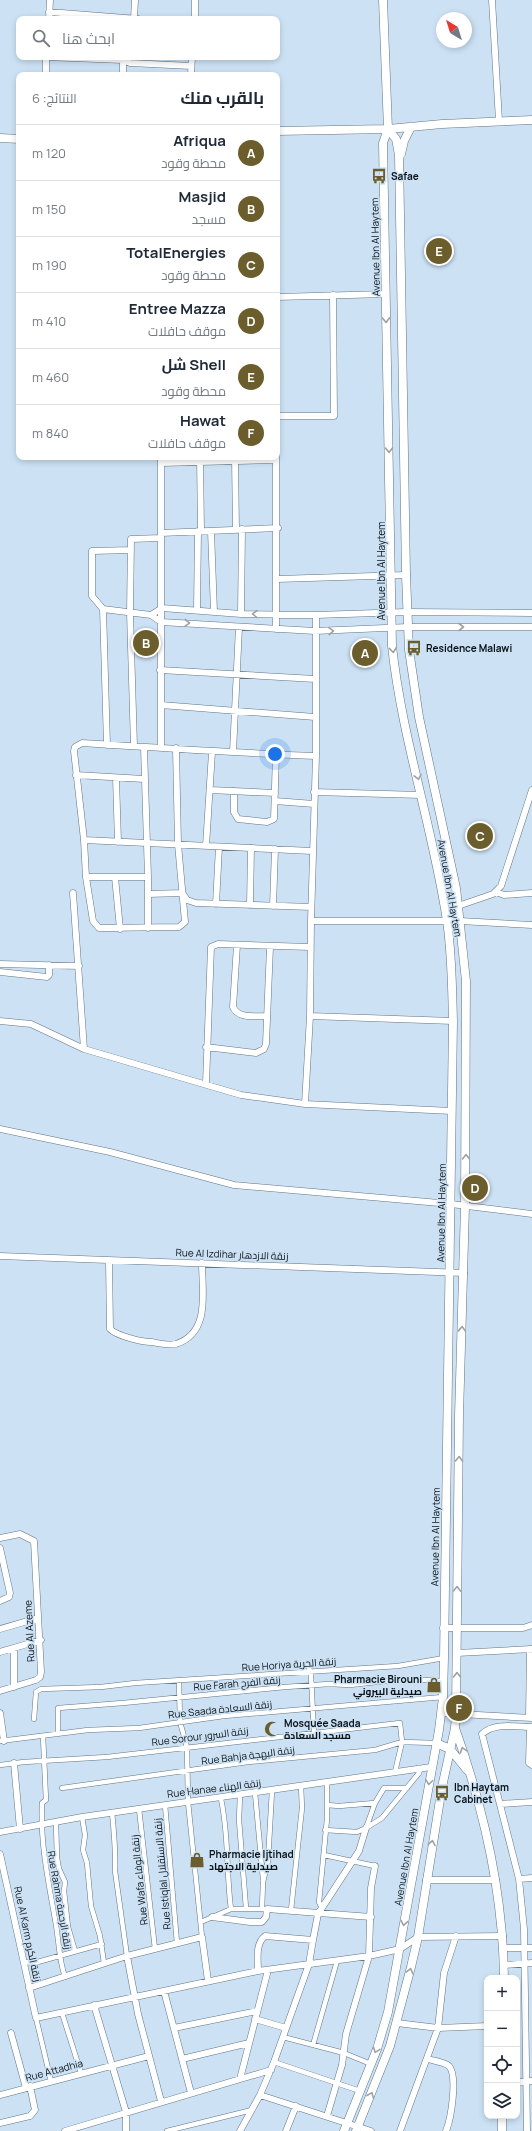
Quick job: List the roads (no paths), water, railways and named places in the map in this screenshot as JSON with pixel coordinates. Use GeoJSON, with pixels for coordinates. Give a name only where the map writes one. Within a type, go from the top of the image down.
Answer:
{"type":"FeatureCollection","features":[{"type":"Feature","properties":{"kind":"street"},"geometry":{"type":"LineString","coordinates":[[49,16],[50,0]]}},
{"type":"Feature","properties":{"kind":"street"},"geometry":{"type":"LineString","coordinates":[[134,16],[135,0]]}},
{"type":"Feature","properties":{"kind":"street"},"geometry":{"type":"LineString","coordinates":[[195,0],[195,16]]}},
{"type":"Feature","properties":{"kind":"street"},"geometry":{"type":"LineString","coordinates":[[383,0],[388,129]]}},
{"type":"Feature","properties":{"kind":"street"},"geometry":{"type":"LineString","coordinates":[[492,0],[499,121]]}},
{"type":"Feature","properties":{"kind":"street"},"geometry":{"type":"LineString","coordinates":[[46,60],[46,72]]}},
{"type":"Feature","properties":{"kind":"street"},"geometry":{"type":"LineString","coordinates":[[123,72],[123,60],[191,66]]}},
{"type":"Feature","properties":{"kind":"street"},"geometry":{"type":"LineString","coordinates":[[191,72],[192,60]]}},
{"type":"Feature","properties":{"kind":"street"},"geometry":{"type":"LineString","coordinates":[[280,132],[388,129],[442,124],[532,120]]}},
{"type":"Feature","properties":{"kind":"street"},"geometry":{"type":"LineString","coordinates":[[399,165],[402,146],[411,127]]}},
{"type":"Feature","properties":{"kind":"street","name":"Avenue Ibn Al Haytem"},"geometry":{"type":"LineString","coordinates":[[344,2131],[371,2064],[388,2012],[441,1713],[444,1658],[443,1628],[453,1021],[450,948],[447,920],[396,676],[391,628],[382,143],[388,129],[396,139],[399,165],[408,627],[416,702],[458,906],[467,1001],[464,1273],[459,1416],[455,1728],[426,1880],[418,1937],[397,2023],[386,2058],[357,2129]]}},
{"type":"Feature","properties":{"kind":"street"},"geometry":{"type":"LineString","coordinates":[[0,138],[16,139]]}},
{"type":"Feature","properties":{"kind":"street"},"geometry":{"type":"LineString","coordinates":[[280,296],[386,294]]}},
{"type":"Feature","properties":{"kind":"street"},"geometry":{"type":"LineString","coordinates":[[280,416],[334,416],[333,295]]}},
{"type":"Feature","properties":{"kind":"street"},"geometry":{"type":"LineString","coordinates":[[161,748],[161,460],[200,460],[197,609]]}},
{"type":"Feature","properties":{"kind":"street"},"geometry":{"type":"LineString","coordinates":[[235,460],[239,530],[241,614]]}},
{"type":"Feature","properties":{"kind":"street"},"geometry":{"type":"LineString","coordinates":[[276,460],[278,528],[276,629]]}},
{"type":"Feature","properties":{"kind":"street"},"geometry":{"type":"LineString","coordinates":[[134,746],[130,613],[132,539],[199,531],[278,528]]}},
{"type":"Feature","properties":{"kind":"street"},"geometry":{"type":"LineString","coordinates":[[211,531],[214,612]]}},
{"type":"Feature","properties":{"kind":"street"},"geometry":{"type":"LineString","coordinates":[[107,745],[103,609],[92,596],[92,551],[131,550]]}},
{"type":"Feature","properties":{"kind":"street"},"geometry":{"type":"LineString","coordinates":[[277,579],[406,575]]}},
{"type":"Feature","properties":{"kind":"street"},"geometry":{"type":"LineString","coordinates":[[103,609],[151,614],[162,608],[197,609],[241,614],[316,615],[407,612],[532,613]]}},
{"type":"Feature","properties":{"kind":"street"},"geometry":{"type":"LineString","coordinates":[[151,614],[161,622],[315,631],[408,627],[532,627]]}},
{"type":"Feature","properties":{"kind":"street"},"geometry":{"type":"LineString","coordinates":[[305,1104],[310,1016],[312,851],[316,756],[314,679],[316,615]]}},
{"type":"Feature","properties":{"kind":"street"},"geometry":{"type":"LineString","coordinates":[[233,752],[239,627]]}},
{"type":"Feature","properties":{"kind":"street"},"geometry":{"type":"LineString","coordinates":[[160,670],[314,679]]}},
{"type":"Feature","properties":{"kind":"street"},"geometry":{"type":"LineString","coordinates":[[161,705],[315,717]]}},
{"type":"Feature","properties":{"kind":"street"},"geometry":{"type":"LineString","coordinates":[[176,748],[178,844],[185,922],[179,927],[120,929],[99,928],[95,925],[86,877],[84,840],[76,775],[75,747],[82,743],[176,748],[212,752],[316,756]]}},
{"type":"Feature","properties":{"kind":"street"},"geometry":{"type":"LineString","coordinates":[[144,746],[148,928]]}},
{"type":"Feature","properties":{"kind":"street"},"geometry":{"type":"LineString","coordinates":[[206,846],[212,752]]}},
{"type":"Feature","properties":{"kind":"street"},"geometry":{"type":"LineString","coordinates":[[234,791],[234,812],[238,820],[271,821],[274,819],[276,754]]}},
{"type":"Feature","properties":{"kind":"street"},"geometry":{"type":"LineString","coordinates":[[76,775],[144,779]]}},
{"type":"Feature","properties":{"kind":"street"},"geometry":{"type":"LineString","coordinates":[[116,778],[118,842]]}},
{"type":"Feature","properties":{"kind":"street"},"geometry":{"type":"LineString","coordinates":[[210,790],[275,793]]}},
{"type":"Feature","properties":{"kind":"street"},"geometry":{"type":"LineString","coordinates":[[458,906],[496,892],[503,882],[532,790]]}},
{"type":"Feature","properties":{"kind":"street"},"geometry":{"type":"LineString","coordinates":[[314,792],[422,795]]}},
{"type":"Feature","properties":{"kind":"street"},"geometry":{"type":"LineString","coordinates":[[275,802],[314,804]]}},
{"type":"Feature","properties":{"kind":"street"},"geometry":{"type":"LineString","coordinates":[[84,840],[312,851]]}},
{"type":"Feature","properties":{"kind":"street"},"geometry":{"type":"LineString","coordinates":[[216,904],[219,846]]}},
{"type":"Feature","properties":{"kind":"street"},"geometry":{"type":"LineString","coordinates":[[250,905],[251,848]]}},
{"type":"Feature","properties":{"kind":"street"},"geometry":{"type":"LineString","coordinates":[[273,906],[275,849]]}},
{"type":"Feature","properties":{"kind":"street"},"geometry":{"type":"LineString","coordinates":[[86,877],[148,877]]}},
{"type":"Feature","properties":{"kind":"street"},"geometry":{"type":"LineString","coordinates":[[116,877],[120,929]]}},
{"type":"Feature","properties":{"kind":"street"},"geometry":{"type":"LineString","coordinates":[[496,892],[504,895],[532,893]]}},
{"type":"Feature","properties":{"kind":"street"},"geometry":{"type":"LineString","coordinates":[[148,894],[182,893]]}},
{"type":"Feature","properties":{"kind":"street"},"geometry":{"type":"LineString","coordinates":[[182,893],[190,902],[311,907]]}},
{"type":"Feature","properties":{"kind":"street"},"geometry":{"type":"LineString","coordinates":[[73,894],[84,1049]]}},
{"type":"Feature","properties":{"kind":"street"},"geometry":{"type":"LineString","coordinates":[[311,921],[447,920],[532,925]]}},
{"type":"Feature","properties":{"kind":"street"},"geometry":{"type":"LineString","coordinates":[[206,1084],[210,951],[214,945],[310,947]]}},
{"type":"Feature","properties":{"kind":"street"},"geometry":{"type":"LineString","coordinates":[[237,946],[234,1011],[241,1015],[267,1016]]}},
{"type":"Feature","properties":{"kind":"street"},"geometry":{"type":"LineString","coordinates":[[206,1047],[256,1053],[261,1051],[266,1044],[270,947]]}},
{"type":"Feature","properties":{"kind":"street"},"geometry":{"type":"LineString","coordinates":[[0,964],[79,966]]}},
{"type":"Feature","properties":{"kind":"street"},"geometry":{"type":"LineString","coordinates":[[0,972],[47,977],[49,975],[49,965]]}},
{"type":"Feature","properties":{"kind":"street"},"geometry":{"type":"LineString","coordinates":[[310,1016],[453,1021]]}},
{"type":"Feature","properties":{"kind":"street"},"geometry":{"type":"LineString","coordinates":[[0,1021],[31,1024],[84,1049],[241,1095],[305,1104],[452,1111]]}},
{"type":"Feature","properties":{"kind":"street"},"geometry":{"type":"LineString","coordinates":[[0,1129],[110,1152],[234,1185],[451,1204],[532,1214]]}},
{"type":"Feature","properties":{"kind":"street","name":"Rue Al Izdihar زنقة الازدهار"},"geometry":{"type":"LineString","coordinates":[[0,1256],[109,1261],[202,1262],[464,1273]]}},
{"type":"Feature","properties":{"kind":"street"},"geometry":{"type":"LineString","coordinates":[[109,1261],[110,1329],[147,1342],[175,1344],[191,1335],[198,1327],[202,1310],[202,1262]]}},
{"type":"Feature","properties":{"kind":"street","name":"Rue Al Azeme"},"geometry":{"type":"LineString","coordinates":[[0,1538],[20,1534],[34,1541],[38,1618],[41,1640],[40,1677],[0,1691]]}},
{"type":"Feature","properties":{"kind":"street"},"geometry":{"type":"LineString","coordinates":[[0,1548],[10,1593],[9,1597],[0,1600]]}},
{"type":"Feature","properties":{"kind":"street"},"geometry":{"type":"LineString","coordinates":[[0,1629],[38,1618]]}},
{"type":"Feature","properties":{"kind":"street"},"geometry":{"type":"LineString","coordinates":[[443,1628],[522,1628],[532,1625]]}},
{"type":"Feature","properties":{"kind":"street"},"geometry":{"type":"LineString","coordinates":[[0,1652],[41,1640]]}},
{"type":"Feature","properties":{"kind":"street"},"geometry":{"type":"LineString","coordinates":[[14,1648],[14,1687]]}},
{"type":"Feature","properties":{"kind":"street"},"geometry":{"type":"LineString","coordinates":[[441,1713],[531,1718],[531,1649],[457,1653]]}},
{"type":"Feature","properties":{"kind":"street","name":"Rue Horiya زنقة الحرية"},"geometry":{"type":"LineString","coordinates":[[34,1720],[36,1692],[41,1689],[101,1687],[135,1683],[398,1666],[444,1658]]}},
{"type":"Feature","properties":{"kind":"street"},"geometry":{"type":"LineString","coordinates":[[308,1663],[310,1672],[314,1733]]}},
{"type":"Feature","properties":{"kind":"street","name":"Rue Farah زنقة الفرح"},"geometry":{"type":"LineString","coordinates":[[58,1734],[58,1708],[329,1684],[350,1685],[395,1680],[432,1680],[443,1682]]}},
{"type":"Feature","properties":{"kind":"street"},"geometry":{"type":"LineString","coordinates":[[179,1681],[180,1722],[187,1747],[188,1802],[208,1981]]}},
{"type":"Feature","properties":{"kind":"street","name":"Rue Saada زنقة السعادة"},"geometry":{"type":"LineString","coordinates":[[2,1741],[100,1729],[139,1728],[224,1716],[443,1697]]}},
{"type":"Feature","properties":{"kind":"street"},"geometry":{"type":"LineString","coordinates":[[0,1713],[2,1741]]}},
{"type":"Feature","properties":{"kind":"street","name":"Rue Sorour زنقة السرور"},"geometry":{"type":"LineString","coordinates":[[0,1765],[107,1757],[400,1723],[402,1742],[395,1772]]}},
{"type":"Feature","properties":{"kind":"street"},"geometry":{"type":"LineString","coordinates":[[527,2131],[530,2081],[525,1948],[519,1878],[482,1734],[488,1728],[495,1727],[531,1727],[529,1762],[532,1765]]}},
{"type":"Feature","properties":{"kind":"street"},"geometry":{"type":"LineString","coordinates":[[455,1728],[489,1844],[496,1880],[503,1936],[504,1975]]}},
{"type":"Feature","properties":{"kind":"street"},"geometry":{"type":"LineString","coordinates":[[43,1736],[43,1762]]}},
{"type":"Feature","properties":{"kind":"street","name":"Rue Bahja زنقة البهجة"},"geometry":{"type":"LineString","coordinates":[[62,1788],[187,1772],[248,1762],[375,1750],[402,1742],[436,1743]]}},
{"type":"Feature","properties":{"kind":"street"},"geometry":{"type":"LineString","coordinates":[[436,1743],[450,1749],[469,1772]]}},
{"type":"Feature","properties":{"kind":"street","name":"Rue Rahma زنقة الرحمة"},"geometry":{"type":"LineString","coordinates":[[43,1762],[46,1800],[42,1803],[43,1850],[61,1955],[60,1963],[65,1977]]}},
{"type":"Feature","properties":{"kind":"street"},"geometry":{"type":"LineString","coordinates":[[14,1763],[20,1829]]}},
{"type":"Feature","properties":{"kind":"street"},"geometry":{"type":"LineString","coordinates":[[326,1830],[357,1832],[382,1818],[420,1772],[418,1768]]}},
{"type":"Feature","properties":{"kind":"street","name":"Rue Hanae زنقة الهناء"},"geometry":{"type":"LineString","coordinates":[[0,1832],[112,1812],[272,1791],[418,1768],[431,1768]]}},
{"type":"Feature","properties":{"kind":"street"},"geometry":{"type":"LineString","coordinates":[[322,1908],[319,1902],[326,1830],[327,1783]]}},
{"type":"Feature","properties":{"kind":"street"},"geometry":{"type":"LineString","coordinates":[[291,1910],[302,1808],[301,1786]]}},
{"type":"Feature","properties":{"kind":"street"},"geometry":{"type":"LineString","coordinates":[[243,2130],[271,2070],[309,1964],[318,1914],[359,1851],[375,1803],[384,1788],[407,1788]]}},
{"type":"Feature","properties":{"kind":"street"},"geometry":{"type":"LineString","coordinates":[[263,1882],[268,1861],[272,1791]]}},
{"type":"Feature","properties":{"kind":"street"},"geometry":{"type":"LineString","coordinates":[[212,1917],[262,1922],[266,1917],[256,1793]]}},
{"type":"Feature","properties":{"kind":"street"},"geometry":{"type":"LineString","coordinates":[[240,1795],[239,1820],[246,1908]]}},
{"type":"Feature","properties":{"kind":"street"},"geometry":{"type":"LineString","coordinates":[[221,1798],[225,1820],[225,1840],[231,1909]]}},
{"type":"Feature","properties":{"kind":"street"},"geometry":{"type":"LineString","coordinates":[[500,1804],[532,1802]]}},
{"type":"Feature","properties":{"kind":"street"},"geometry":{"type":"LineString","coordinates":[[327,1805],[339,1806],[375,1803]]}},
{"type":"Feature","properties":{"kind":"street","name":"Rue Istiqlal زنقة الاستقلال"},"geometry":{"type":"LineString","coordinates":[[165,1805],[176,1943]]}},
{"type":"Feature","properties":{"kind":"street","name":"Rue Wafa زنقة الوفاء"},"geometry":{"type":"LineString","coordinates":[[139,1809],[155,1948]]}},
{"type":"Feature","properties":{"kind":"street"},"geometry":{"type":"LineString","coordinates":[[112,1812],[115,1871],[127,1956],[134,1996],[161,2101]]}},
{"type":"Feature","properties":{"kind":"street"},"geometry":{"type":"LineString","coordinates":[[82,1817],[85,1835],[83,1850],[87,1863],[91,1906],[102,1944],[104,1963]]}},
{"type":"Feature","properties":{"kind":"street"},"geometry":{"type":"LineString","coordinates":[[56,1823],[56,1858],[65,1882],[64,1891],[68,1927],[75,1951]]}},
{"type":"Feature","properties":{"kind":"street","name":"Rue Al Karm زنقة الكرم"},"geometry":{"type":"LineString","coordinates":[[0,1854],[36,2018]]}},
{"type":"Feature","properties":{"kind":"street"},"geometry":{"type":"LineString","coordinates":[[324,1855],[353,1860],[375,1866],[371,1888],[369,1956],[346,2034],[344,2053],[327,2116]]}},
{"type":"Feature","properties":{"kind":"street"},"geometry":{"type":"LineString","coordinates":[[519,1878],[532,1878]]}},
{"type":"Feature","properties":{"kind":"street"},"geometry":{"type":"LineString","coordinates":[[426,1880],[496,1880]]}},
{"type":"Feature","properties":{"kind":"street"},"geometry":{"type":"LineString","coordinates":[[201,1922],[231,1909],[246,1908],[291,1910],[318,1914],[324,1913],[371,1917]]}},
{"type":"Feature","properties":{"kind":"street"},"geometry":{"type":"LineString","coordinates":[[258,1971],[258,1950],[260,1941],[265,1936],[313,1940]]}},
{"type":"Feature","properties":{"kind":"street"},"geometry":{"type":"LineString","coordinates":[[400,2131],[428,2059],[438,2028],[444,1973],[456,1936]]}},
{"type":"Feature","properties":{"kind":"street"},"geometry":{"type":"LineString","coordinates":[[51,2081],[36,2018],[134,1996],[258,1971],[369,1956],[400,1949],[418,1937],[503,1936]]}},
{"type":"Feature","properties":{"kind":"street"},"geometry":{"type":"LineString","coordinates":[[29,1988],[127,1956],[202,1937]]}},
{"type":"Feature","properties":{"kind":"street"},"geometry":{"type":"LineString","coordinates":[[24,1962],[34,1963],[102,1944]]}},
{"type":"Feature","properties":{"kind":"street"},"geometry":{"type":"LineString","coordinates":[[503,1948],[532,1948]]}},
{"type":"Feature","properties":{"kind":"street"},"geometry":{"type":"LineString","coordinates":[[313,2045],[337,1960]]}},
{"type":"Feature","properties":{"kind":"street"},"geometry":{"type":"LineString","coordinates":[[504,1965],[532,1963]]}},
{"type":"Feature","properties":{"kind":"street"},"geometry":{"type":"LineString","coordinates":[[240,2079],[268,1970]]}},
{"type":"Feature","properties":{"kind":"street"},"geometry":{"type":"LineString","coordinates":[[164,1991],[191,2093]]}},
{"type":"Feature","properties":{"kind":"street"},"geometry":{"type":"LineString","coordinates":[[94,2005],[126,2112],[126,2131]]}},
{"type":"Feature","properties":{"kind":"street"},"geometry":{"type":"LineString","coordinates":[[174,2028],[257,2011]]}},
{"type":"Feature","properties":{"kind":"street"},"geometry":{"type":"LineString","coordinates":[[62,2012],[81,2074]]}},
{"type":"Feature","properties":{"kind":"street"},"geometry":{"type":"LineString","coordinates":[[255,2019],[286,2028]]}},
{"type":"Feature","properties":{"kind":"street"},"geometry":{"type":"LineString","coordinates":[[397,2023],[438,2028],[484,2026]]}},
{"type":"Feature","properties":{"kind":"street"},"geometry":{"type":"LineString","coordinates":[[0,2123],[30,2116],[34,2114],[36,2110],[11,2033]]}},
{"type":"Feature","properties":{"kind":"street"},"geometry":{"type":"LineString","coordinates":[[283,2037],[344,2053],[371,2064]]}},
{"type":"Feature","properties":{"kind":"street"},"geometry":{"type":"LineString","coordinates":[[182,2059],[249,2043]]}},
{"type":"Feature","properties":{"kind":"street","name":"Rue Attadhia"},"geometry":{"type":"LineString","coordinates":[[0,2095],[149,2056]]}},
{"type":"Feature","properties":{"kind":"street"},"geometry":{"type":"LineString","coordinates":[[428,2059],[448,2064],[450,2068],[452,2096],[451,2117],[446,2131]]}},
{"type":"Feature","properties":{"kind":"street"},"geometry":{"type":"LineString","coordinates":[[274,2062],[360,2091]]}},
{"type":"Feature","properties":{"kind":"street"},"geometry":{"type":"LineString","coordinates":[[65,2131],[161,2101],[271,2070]]}},
{"type":"Feature","properties":{"kind":"street"},"geometry":{"type":"LineString","coordinates":[[520,2082],[530,2081]]}},
{"type":"Feature","properties":{"kind":"street"},"geometry":{"type":"LineString","coordinates":[[260,2095],[347,2123],[357,2129],[371,2131]]}},
{"type":"Feature","properties":{"kind":"street"},"geometry":{"type":"LineString","coordinates":[[286,2131],[296,2106]]}},
{"type":"Feature","properties":{"kind":"street"},"geometry":{"type":"LineString","coordinates":[[167,2131],[252,2110]]}},
{"type":"Feature","properties":{"kind":"street"},"geometry":{"type":"LineString","coordinates":[[502,2119],[502,2131]]}},
{"type":"Feature","properties":{"kind":"place","name":"Safae"},"geometry":{"type":"Point","coordinates":[379,176]}},
{"type":"Feature","properties":{"kind":"place","name":"Shell شل"},"geometry":{"type":"Point","coordinates":[439,251]}},
{"type":"Feature","properties":{"kind":"place","name":"Masjid"},"geometry":{"type":"Point","coordinates":[146,643]}},
{"type":"Feature","properties":{"kind":"place","name":"Residence Malawi"},"geometry":{"type":"Point","coordinates":[414,648]}},
{"type":"Feature","properties":{"kind":"place","name":"Afriqua"},"geometry":{"type":"Point","coordinates":[365,653]}},
{"type":"Feature","properties":{"kind":"place","name":"TotalEnergies"},"geometry":{"type":"Point","coordinates":[480,836]}},
{"type":"Feature","properties":{"kind":"place","name":"Entree Mazza"},"geometry":{"type":"Point","coordinates":[475,1188]}},
{"type":"Feature","properties":{"kind":"place","name":"Pharmacie Birouni صيدلية البيروني"},"geometry":{"type":"Point","coordinates":[434,1685]}},
{"type":"Feature","properties":{"kind":"place","name":"Hawat"},"geometry":{"type":"Point","coordinates":[459,1708]}},
{"type":"Feature","properties":{"kind":"place","name":"Mosquée Saada مسجد السعادة"},"geometry":{"type":"Point","coordinates":[272,1729]}},
{"type":"Feature","properties":{"kind":"place","name":"Ibn Haytam Cabinet"},"geometry":{"type":"Point","coordinates":[442,1793]}},
{"type":"Feature","properties":{"kind":"place","name":"Pharmacie Ijtihad صيدلية الاجتهاد"},"geometry":{"type":"Point","coordinates":[197,1860]}}]}
